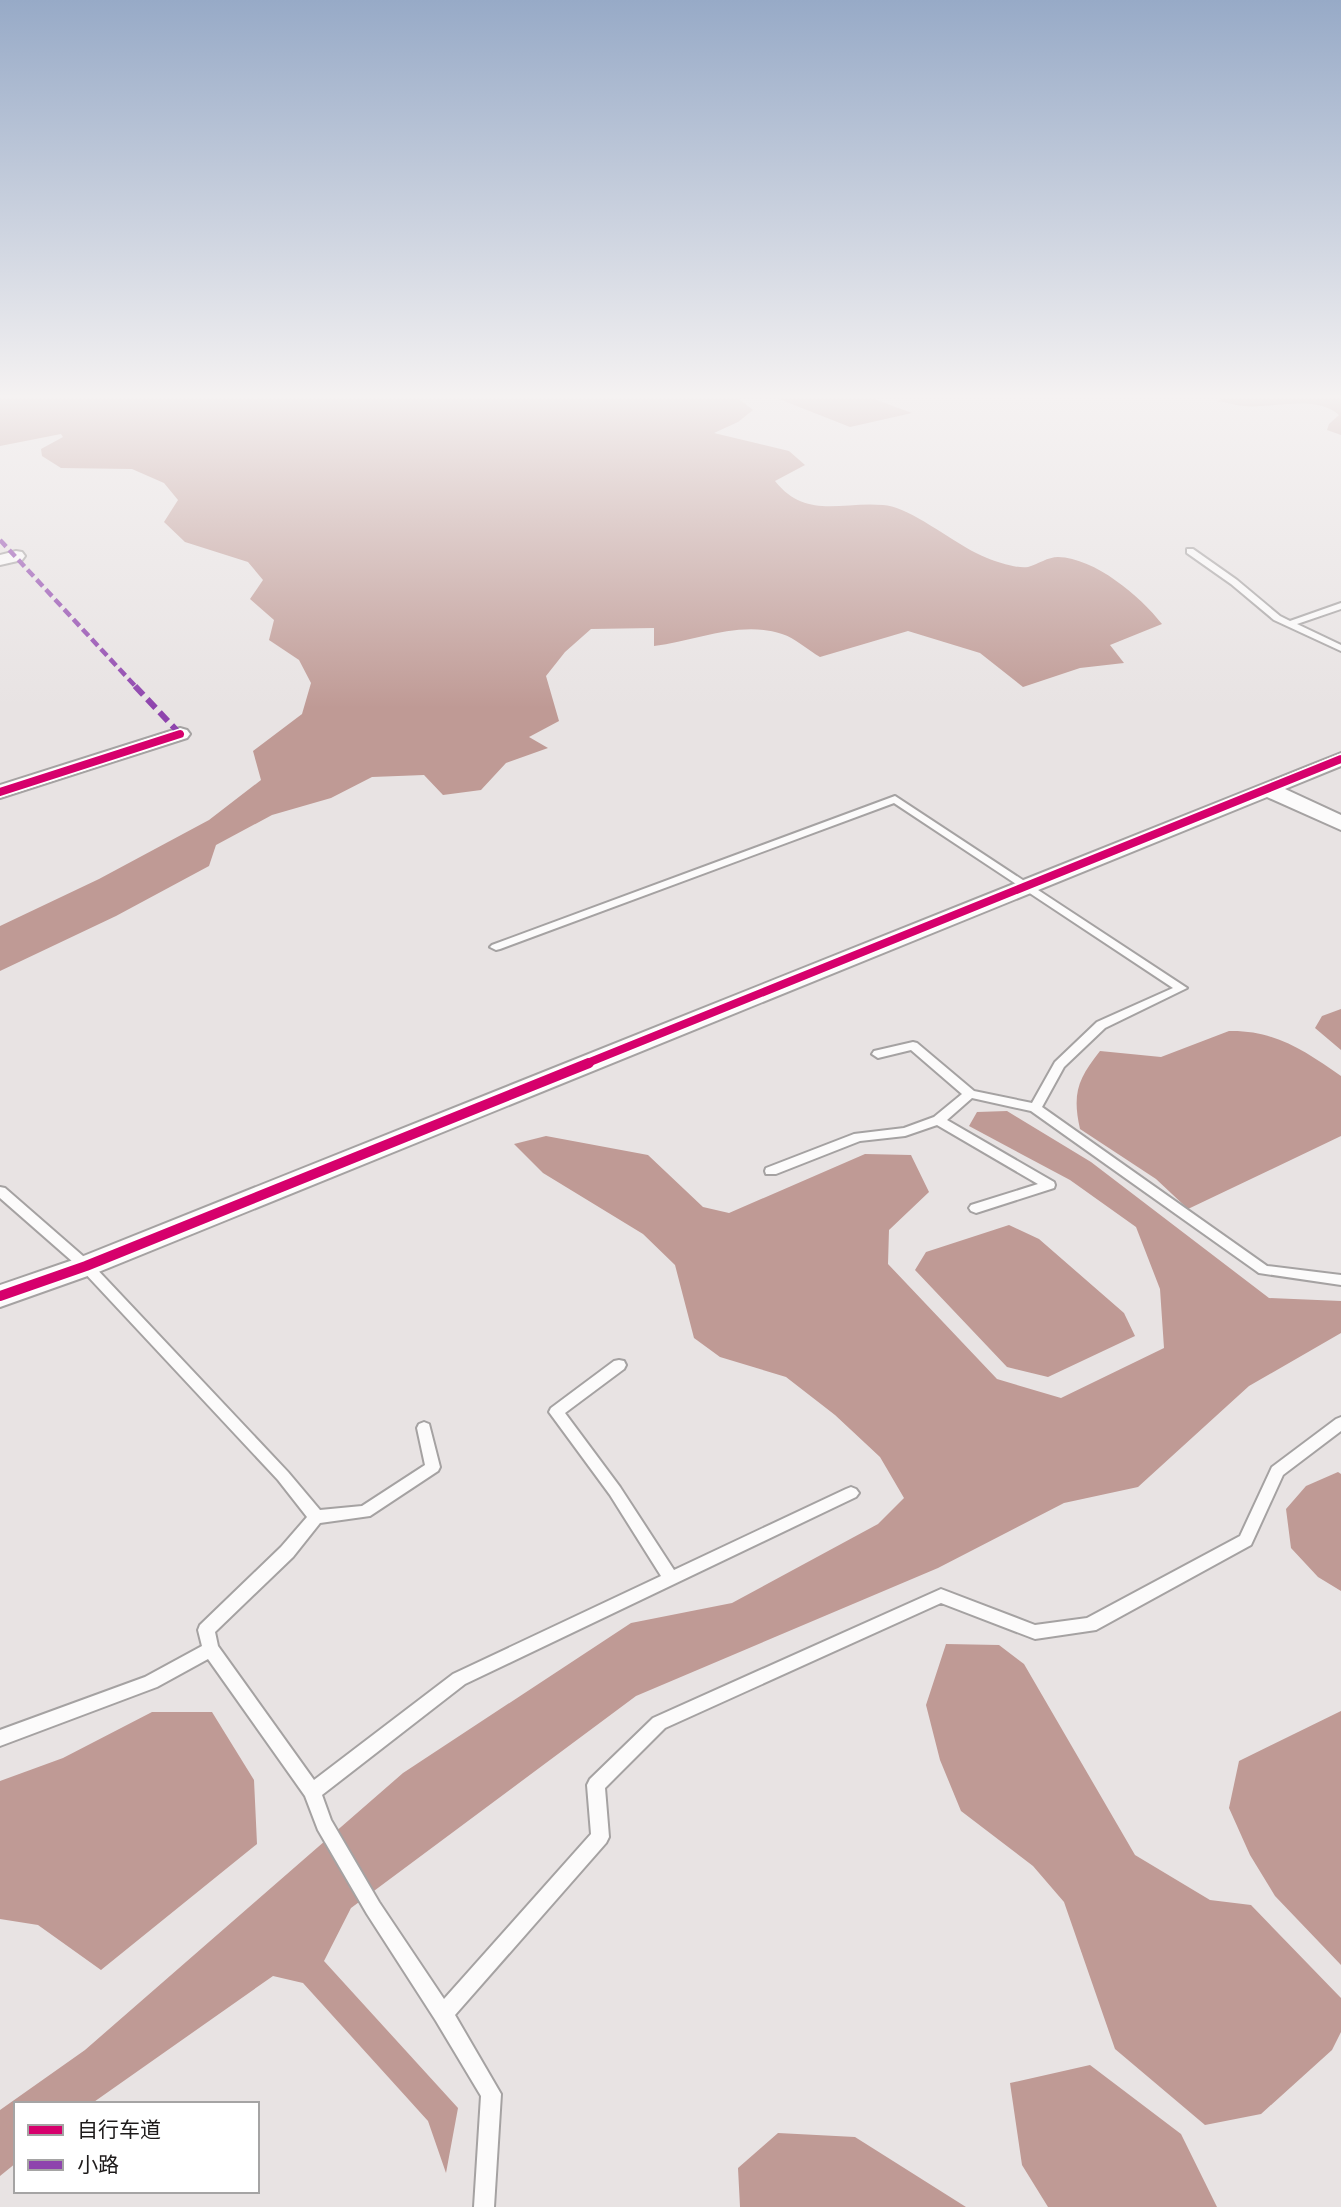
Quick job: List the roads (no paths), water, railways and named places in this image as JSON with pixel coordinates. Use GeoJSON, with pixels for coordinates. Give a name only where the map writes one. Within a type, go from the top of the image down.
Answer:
{"type":"FeatureCollection","features":[{"type":"Feature","properties":{"kind":"street"},"geometry":{"type":"LineString","coordinates":[[0,792],[180,734]]}},
{"type":"Feature","properties":{"kind":"street"},"geometry":{"type":"LineString","coordinates":[[0,1296],[86,1266],[1025,885],[1341,760]]}},
{"type":"Feature","properties":{"kind":"street"},"geometry":{"type":"LineString","coordinates":[[1268,789],[1341,823]]}},
{"type":"Feature","properties":{"kind":"lane"},"geometry":{"type":"LineString","coordinates":[[1190,551],[1234,582],[1277,618],[1341,648]]}},
{"type":"Feature","properties":{"kind":"lane"},"geometry":{"type":"LineString","coordinates":[[1288,624],[1341,606]]}},
{"type":"Feature","properties":{"kind":"lane"},"geometry":{"type":"LineString","coordinates":[[496,947],[895,799],[1181,988],[1101,1025],[1059,1065],[1035,1108]]}},
{"type":"Feature","properties":{"kind":"lane"},"geometry":{"type":"LineString","coordinates":[[878,1054],[913,1046],[970,1094],[1035,1108],[1264,1270],[1341,1280]]}},
{"type":"Feature","properties":{"kind":"lane"},"geometry":{"type":"LineString","coordinates":[[771,1171],[859,1137],[905,1132],[938,1120],[970,1094]]}},
{"type":"Feature","properties":{"kind":"lane"},"geometry":{"type":"LineString","coordinates":[[938,1120],[1049,1185],[976,1208]]}},
{"type":"Feature","properties":{"kind":"lane"},"geometry":{"type":"LineString","coordinates":[[0,1191],[86,1266],[283,1476],[316,1517]]}},
{"type":"Feature","properties":{"kind":"lane"},"geometry":{"type":"LineString","coordinates":[[619,1364],[556,1412],[615,1490],[671,1578]]}},
{"type":"Feature","properties":{"kind":"lane"},"geometry":{"type":"LineString","coordinates":[[443,2014],[600,1837],[596,1785],[659,1723],[941,1596],[1035,1632],[1090,1625],[1246,1540],[1277,1472],[1341,1423]]}},
{"type":"Feature","properties":{"kind":"lane"},"geometry":{"type":"LineString","coordinates":[[424,1428],[433,1466],[365,1512],[316,1517],[287,1552],[206,1630],[211,1649],[312,1792],[324,1824],[373,1908],[443,2014],[491,2094],[484,2207]]}},
{"type":"Feature","properties":{"kind":"lane"},"geometry":{"type":"LineString","coordinates":[[312,1792],[459,1679],[851,1493]]}},
{"type":"Feature","properties":{"kind":"lane"},"geometry":{"type":"LineString","coordinates":[[0,1738],[151,1682],[211,1649]]}}]}
